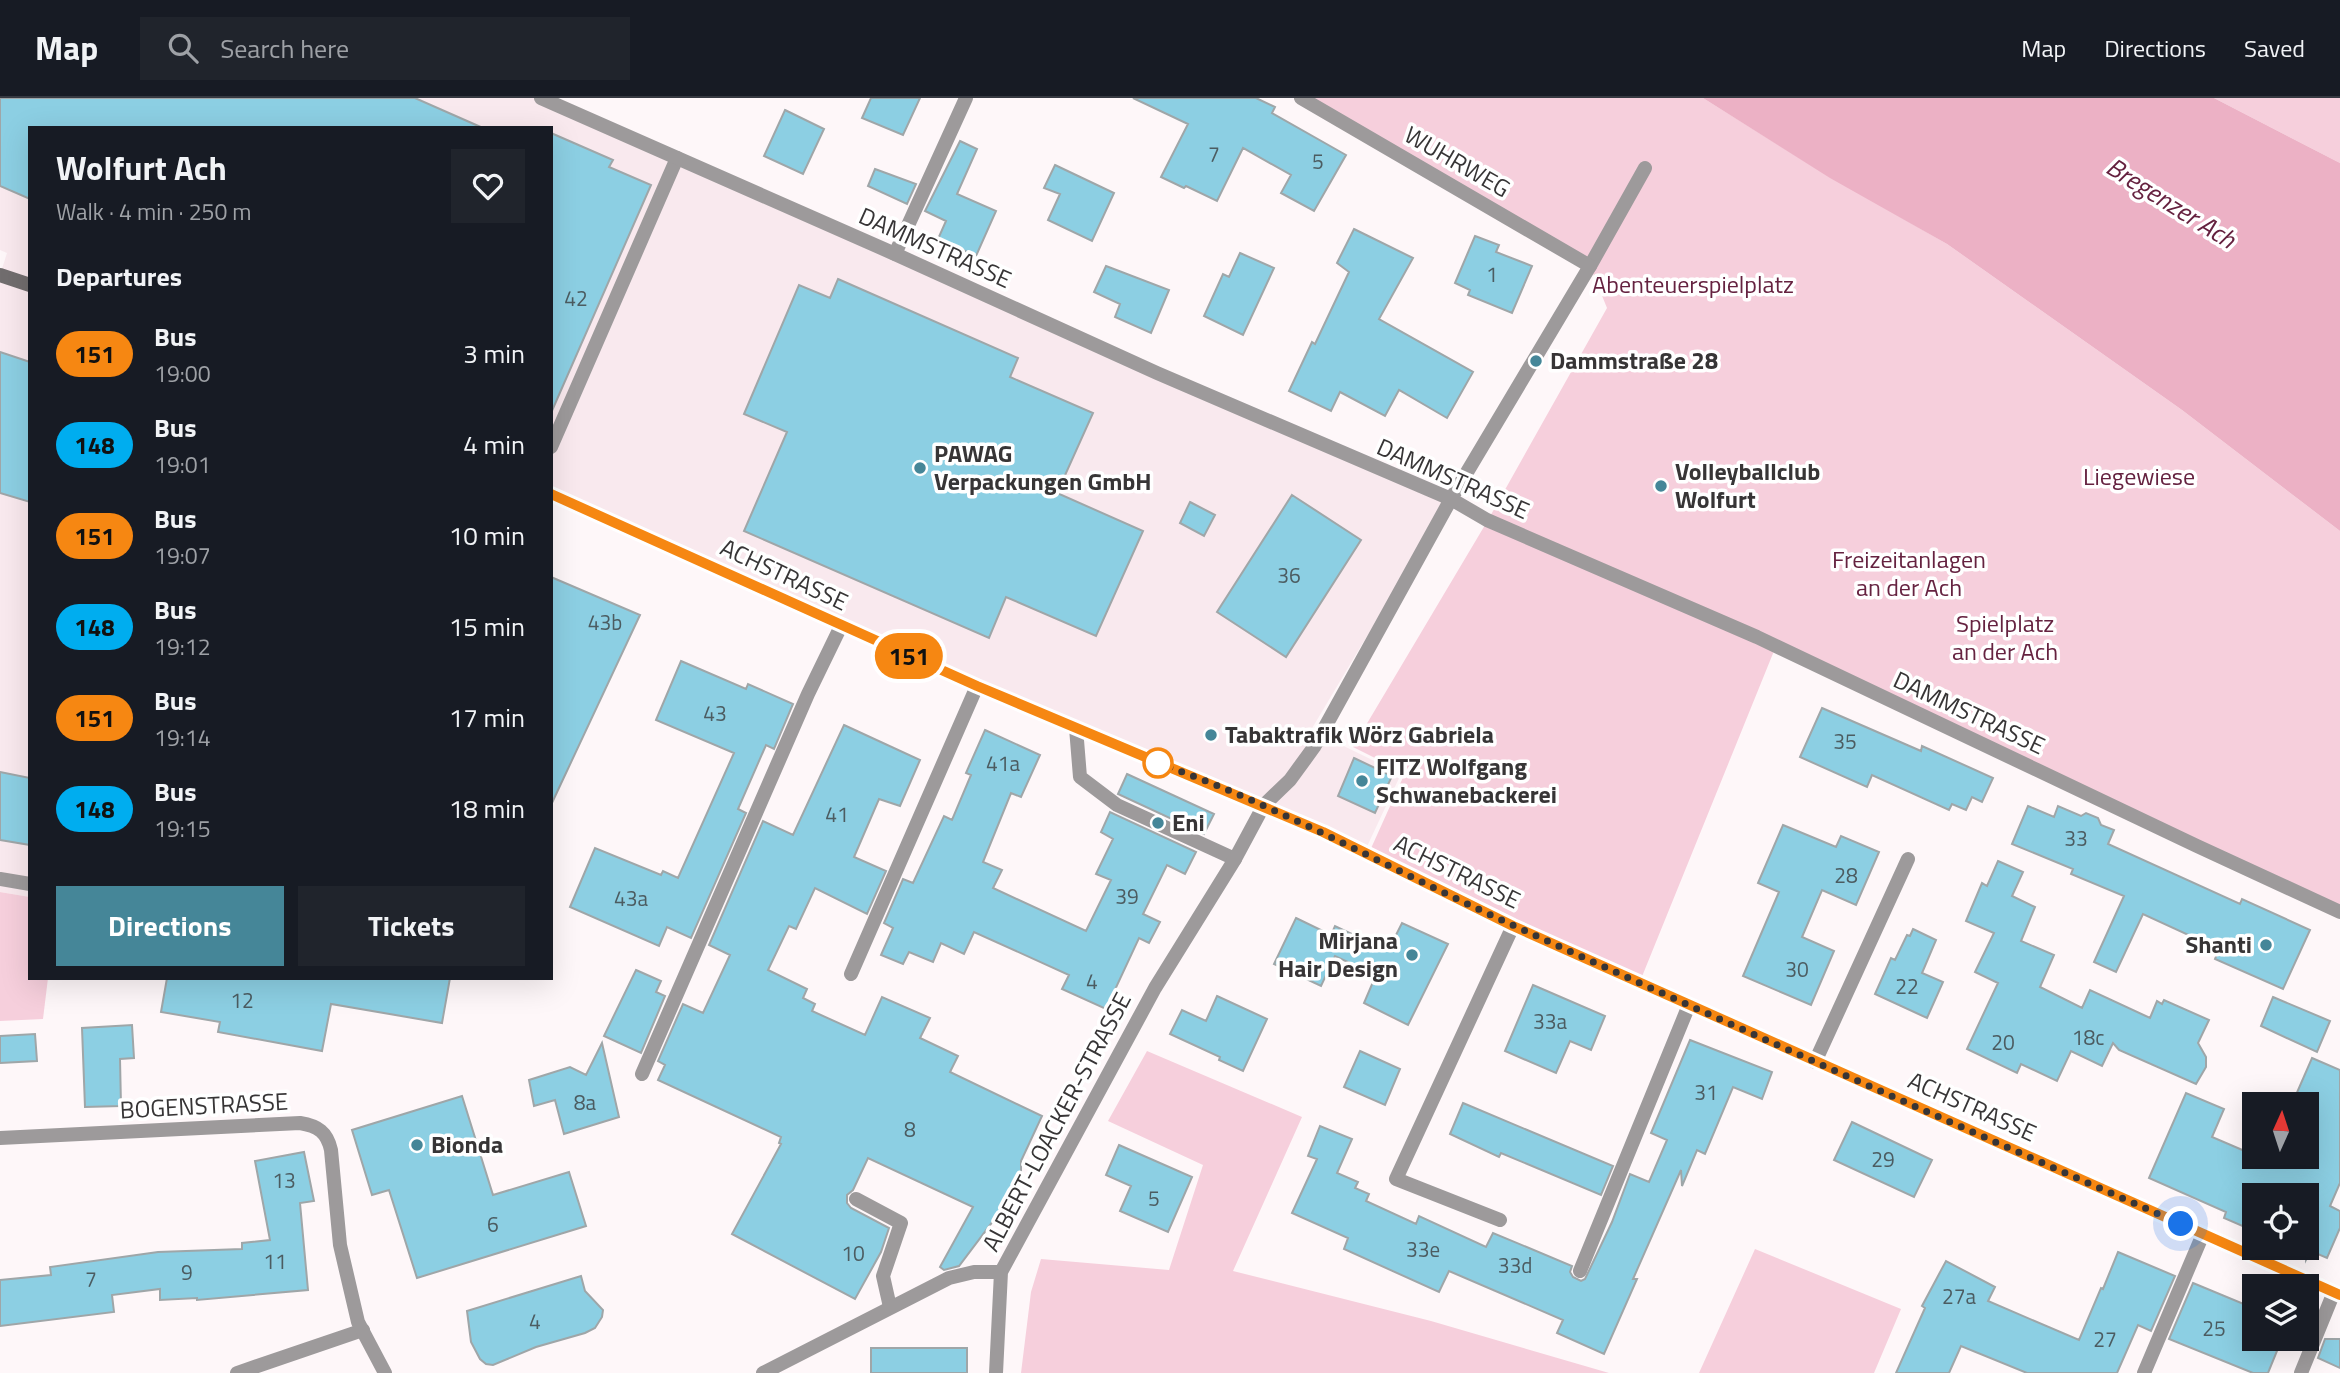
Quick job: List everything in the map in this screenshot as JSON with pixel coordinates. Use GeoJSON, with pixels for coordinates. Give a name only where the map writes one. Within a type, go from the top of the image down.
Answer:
{"type":"FeatureCollection","features":[{"type":"Feature","properties":{"kind":"main road"},"geometry":{"type":"LineString","coordinates":[[0,275],[28,284]]}},
{"type":"Feature","properties":{"kind":"main road","name":"ACHSTRASSE"},"geometry":{"type":"LineString","coordinates":[[553,496],[977,686],[1264,805],[1513,926],[2337,1293]]}},
{"type":"Feature","properties":{"kind":"street","name":"DAMMSTRASSE"},"geometry":{"type":"LineString","coordinates":[[541,98],[1146,368],[1451,499],[1487,520],[1757,637],[2340,912]]}},
{"type":"Feature","properties":{"kind":"street"},"geometry":{"type":"LineString","coordinates":[[895,254],[966,98]]}},
{"type":"Feature","properties":{"kind":"street","name":"WUHRWEG"},"geometry":{"type":"LineString","coordinates":[[1301,98],[1590,266]]}},
{"type":"Feature","properties":{"kind":"street"},"geometry":{"type":"LineString","coordinates":[[553,442],[677,158]]}},
{"type":"Feature","properties":{"kind":"street"},"geometry":{"type":"LineString","coordinates":[[1451,499],[1590,266],[1645,168]]}},
{"type":"Feature","properties":{"kind":"street","name":"ALBERT-LOACKER-STRASSE"},"geometry":{"type":"LineString","coordinates":[[763,1373],[949,1278],[974,1272],[1002,1272],[1155,988],[1235,859],[1264,805],[1290,780],[1314,747],[1451,499]]}},
{"type":"Feature","properties":{"kind":"street"},"geometry":{"type":"LineString","coordinates":[[642,1074],[808,694],[841,626]]}},
{"type":"Feature","properties":{"kind":"street"},"geometry":{"type":"LineString","coordinates":[[851,974],[977,686]]}},
{"type":"Feature","properties":{"kind":"street"},"geometry":{"type":"LineString","coordinates":[[1076,728],[1080,777],[1117,805],[1235,859]]}},
{"type":"Feature","properties":{"kind":"street"},"geometry":{"type":"LineString","coordinates":[[1815,1062],[1908,859]]}},
{"type":"Feature","properties":{"kind":"street"},"geometry":{"type":"LineString","coordinates":[[0,879],[28,884]]}},
{"type":"Feature","properties":{"kind":"street"},"geometry":{"type":"LineString","coordinates":[[1500,1220],[1396,1179],[1513,926]]}},
{"type":"Feature","properties":{"kind":"street"},"geometry":{"type":"LineString","coordinates":[[1580,1271],[1689,1005]]}},
{"type":"Feature","properties":{"kind":"street","name":"BOGENSTRASSE"},"geometry":{"type":"LineString","coordinates":[[0,1138],[300,1124],[312,1125],[323,1131],[328,1139],[340,1245],[358,1322],[385,1373]]}},
{"type":"Feature","properties":{"kind":"street"},"geometry":{"type":"LineString","coordinates":[[856,1199],[901,1223],[883,1276],[890,1307]]}},
{"type":"Feature","properties":{"kind":"street"},"geometry":{"type":"LineString","coordinates":[[2144,1373],[2203,1234]]}},
{"type":"Feature","properties":{"kind":"street"},"geometry":{"type":"LineString","coordinates":[[996,1373],[1002,1272]]}},
{"type":"Feature","properties":{"kind":"street"},"geometry":{"type":"LineString","coordinates":[[2301,1373],[2337,1293]]}},
{"type":"Feature","properties":{"kind":"street"},"geometry":{"type":"LineString","coordinates":[[236,1373],[363,1330]]}},
{"type":"Feature","properties":{"kind":"shaded area"},"geometry":{"type":"Polygon","coordinates":[[[0,98],[545,98],[1451,499],[1311,730],[1401,774],[1363,855],[553,495],[553,126],[28,126],[28,897],[0,892],[0,275],[7,253],[0,250],[0,98]]]}},
{"type":"Feature","properties":{"kind":"green space"},"geometry":{"type":"Polygon","coordinates":[[[1309,98],[1703,98],[1812,166],[1947,244],[2182,410],[2340,531],[2340,912],[1776,646],[1641,979],[1368,855],[1405,773],[1353,747],[1488,520],[1607,308],[1590,266],[1309,98]]]}},
{"type":"Feature","properties":{"kind":"green space"},"geometry":{"type":"Polygon","coordinates":[[[2214,98],[2340,98],[2340,163],[2214,98]]]}},
{"type":"Feature","properties":{"kind":"green space"},"geometry":{"type":"Polygon","coordinates":[[[0,892],[28,897],[28,980],[48,980],[43,1019],[0,1021],[0,892]]]}},
{"type":"Feature","properties":{"kind":"green space"},"geometry":{"type":"Polygon","coordinates":[[[1147,1051],[1302,1117],[1233,1271],[1431,1321],[1609,1373],[1021,1373],[1031,1292],[1041,1259],[1169,1270],[1203,1165],[1108,1121],[1147,1051]]]}},
{"type":"Feature","properties":{"kind":"green space"},"geometry":{"type":"Polygon","coordinates":[[[1755,1249],[1901,1309],[1874,1373],[1699,1373],[1755,1249]]]}},
{"type":"Feature","properties":{"kind":"water","name":"Bregenzer Ach"},"geometry":{"type":"Polygon","coordinates":[[[1703,98],[2214,98],[2340,163],[2340,531],[2182,410],[1947,244],[1830,178],[1703,98]]]}},
{"type":"Feature","properties":{"kind":"building"},"geometry":{"type":"Polygon","coordinates":[[[0,98],[415,98],[478,126],[28,126],[28,198],[0,186],[0,98]]]}},
{"type":"Feature","properties":{"kind":"building"},"geometry":{"type":"Polygon","coordinates":[[[871,98],[920,98],[903,135],[862,118],[871,98]]]}},
{"type":"Feature","properties":{"kind":"building"},"geometry":{"type":"Polygon","coordinates":[[[1133,98],[1256,98],[1275,107],[1272,113],[1346,155],[1314,211],[1281,193],[1291,175],[1243,148],[1217,201],[1161,177],[1188,124],[1133,98]]]}},
{"type":"Feature","properties":{"kind":"building"},"geometry":{"type":"Polygon","coordinates":[[[785,110],[824,129],[803,174],[764,156],[785,110]]]}},
{"type":"Feature","properties":{"kind":"building"},"geometry":{"type":"Polygon","coordinates":[[[553,134],[613,160],[609,167],[651,185],[553,408],[553,134]]]}},
{"type":"Feature","properties":{"kind":"building"},"geometry":{"type":"Polygon","coordinates":[[[960,141],[977,149],[957,194],[996,211],[976,256],[938,239],[946,221],[925,211],[960,141]]]}},
{"type":"Feature","properties":{"kind":"building"},"geometry":{"type":"Polygon","coordinates":[[[1055,165],[1114,193],[1092,241],[1048,220],[1060,194],[1044,188],[1055,165]]]}},
{"type":"Feature","properties":{"kind":"building"},"geometry":{"type":"Polygon","coordinates":[[[875,169],[916,184],[907,204],[868,186],[875,169]]]}},
{"type":"Feature","properties":{"kind":"building"},"geometry":{"type":"Polygon","coordinates":[[[1354,229],[1413,258],[1379,319],[1473,372],[1447,418],[1399,390],[1385,416],[1340,392],[1331,411],[1289,391],[1349,272],[1337,263],[1354,229]]]}},
{"type":"Feature","properties":{"kind":"building"},"geometry":{"type":"Polygon","coordinates":[[[1475,236],[1499,245],[1496,252],[1532,266],[1512,313],[1468,295],[1470,290],[1455,283],[1475,236]]]}},
{"type":"Feature","properties":{"kind":"building"},"geometry":{"type":"Polygon","coordinates":[[[1240,253],[1274,268],[1243,335],[1204,316],[1223,274],[1229,277],[1240,253]]]}},
{"type":"Feature","properties":{"kind":"building"},"geometry":{"type":"Polygon","coordinates":[[[1106,266],[1169,290],[1151,333],[1115,317],[1120,304],[1094,292],[1106,266]]]}},
{"type":"Feature","properties":{"kind":"building","name":"PAWAG Verpackungen GmbH"},"geometry":{"type":"Polygon","coordinates":[[[838,279],[1018,358],[1010,377],[1093,413],[1057,493],[1143,531],[1096,636],[1006,597],[989,638],[744,531],[787,432],[744,414],[799,285],[830,298],[838,279]]]}},
{"type":"Feature","properties":{"kind":"building"},"geometry":{"type":"Polygon","coordinates":[[[0,352],[28,361],[28,501],[0,493],[0,352]]]}},
{"type":"Feature","properties":{"kind":"building"},"geometry":{"type":"Polygon","coordinates":[[[1292,495],[1361,540],[1286,657],[1217,612],[1292,495]]]}},
{"type":"Feature","properties":{"kind":"building"},"geometry":{"type":"Polygon","coordinates":[[[1190,502],[1215,515],[1204,536],[1180,523],[1190,502]]]}},
{"type":"Feature","properties":{"kind":"building"},"geometry":{"type":"Polygon","coordinates":[[[553,578],[640,615],[553,801],[553,578]]]}},
{"type":"Feature","properties":{"kind":"building"},"geometry":{"type":"Polygon","coordinates":[[[681,661],[746,689],[748,684],[793,704],[774,749],[766,745],[738,809],[746,813],[691,938],[667,927],[659,946],[570,907],[595,848],[661,875],[663,871],[678,878],[734,753],[656,720],[681,661]]]}},
{"type":"Feature","properties":{"kind":"building"},"geometry":{"type":"Polygon","coordinates":[[[1822,708],[1921,751],[1922,746],[1993,778],[1982,802],[1972,797],[1966,810],[1952,804],[1949,810],[1872,775],[1867,787],[1800,757],[1822,708]]]}},
{"type":"Feature","properties":{"kind":"building"},"geometry":{"type":"Polygon","coordinates":[[[844,725],[920,760],[900,806],[879,799],[854,857],[886,871],[867,914],[815,888],[796,929],[789,926],[768,970],[807,989],[803,998],[815,1004],[812,1011],[865,1035],[882,997],[930,1018],[920,1038],[958,1056],[950,1072],[1042,1116],[1021,1161],[1021,1184],[959,1266],[944,1270],[940,1267],[973,1207],[868,1158],[853,1190],[847,1195],[847,1203],[851,1208],[889,1228],[881,1252],[855,1299],[732,1234],[781,1144],[781,1137],[658,1080],[665,1065],[658,1061],[683,1004],[703,1013],[730,955],[709,945],[763,821],[793,835],[844,725]]]}},
{"type":"Feature","properties":{"kind":"building"},"geometry":{"type":"Polygon","coordinates":[[[985,730],[1040,755],[1021,797],[1011,793],[983,862],[1002,870],[993,888],[1086,931],[1111,880],[1096,874],[1113,839],[1101,832],[1110,812],[1196,852],[1185,874],[1167,865],[1143,914],[1160,922],[1149,943],[1139,938],[1106,1009],[1062,989],[1069,975],[974,932],[964,954],[941,943],[933,962],[909,952],[903,964],[881,955],[893,928],[884,923],[903,879],[913,883],[944,816],[952,820],[971,775],[966,773],[985,730]]]}},
{"type":"Feature","properties":{"kind":"building","name":"FITZ Wolfgang Schwanebackerei"},"geometry":{"type":"Polygon","coordinates":[[[1354,758],[1392,776],[1375,813],[1338,796],[1354,758]]]}},
{"type":"Feature","properties":{"kind":"building"},"geometry":{"type":"Polygon","coordinates":[[[0,772],[28,778],[28,845],[0,840],[0,772]]]}},
{"type":"Feature","properties":{"kind":"building"},"geometry":{"type":"Polygon","coordinates":[[[1127,774],[1214,814],[1204,834],[1118,794],[1127,774]]]}},
{"type":"Feature","properties":{"kind":"building"},"geometry":{"type":"Polygon","coordinates":[[[2028,806],[2054,817],[2058,806],[2081,816],[2086,813],[2098,818],[2101,825],[2114,830],[2108,844],[2240,904],[2242,899],[2310,930],[2283,989],[2215,959],[2219,949],[2143,914],[2116,972],[2094,962],[2124,896],[2071,874],[2073,869],[2012,844],[2028,806]]]}},
{"type":"Feature","properties":{"kind":"building"},"geometry":{"type":"Polygon","coordinates":[[[1783,825],[1836,847],[1841,836],[1879,852],[1856,905],[1822,890],[1802,937],[1834,951],[1811,1005],[1743,976],[1779,892],[1758,883],[1783,825]]]}},
{"type":"Feature","properties":{"kind":"building"},"geometry":{"type":"Polygon","coordinates":[[[1998,861],[2023,872],[2012,896],[2035,907],[2021,941],[2054,955],[2040,987],[2082,1008],[2090,990],[2150,1018],[2157,1001],[2162,1004],[2164,1000],[2209,1020],[2198,1043],[2206,1057],[2206,1067],[2196,1084],[2119,1050],[2113,1043],[2102,1066],[2071,1051],[2057,1081],[2021,1064],[2017,1073],[1967,1049],[1998,983],[1975,972],[1994,933],[1966,921],[1982,883],[1987,886],[1998,861]]]}},
{"type":"Feature","properties":{"kind":"building"},"geometry":{"type":"Polygon","coordinates":[[[1296,918],[1331,935],[1335,926],[1388,951],[1402,923],[1448,944],[1408,1025],[1364,1003],[1376,975],[1335,956],[1321,986],[1274,964],[1296,918]]]}},
{"type":"Feature","properties":{"kind":"building"},"geometry":{"type":"Polygon","coordinates":[[[1913,929],[1936,940],[1922,973],[1943,982],[1927,1018],[1875,994],[1891,958],[1895,960],[1907,935],[1910,936],[1913,929]]]}},
{"type":"Feature","properties":{"kind":"building"},"geometry":{"type":"Polygon","coordinates":[[[636,970],[661,981],[656,992],[665,996],[641,1053],[604,1036],[636,970]]]}},
{"type":"Feature","properties":{"kind":"building"},"geometry":{"type":"Polygon","coordinates":[[[167,980],[450,980],[442,1023],[331,1004],[322,1051],[218,1032],[220,1022],[161,1012],[167,980]]]}},
{"type":"Feature","properties":{"kind":"building"},"geometry":{"type":"Polygon","coordinates":[[[1533,985],[1605,1016],[1591,1050],[1570,1041],[1556,1073],[1505,1051],[1533,985]]]}},
{"type":"Feature","properties":{"kind":"building"},"geometry":{"type":"Polygon","coordinates":[[[1217,996],[1267,1019],[1243,1071],[1170,1034],[1182,1010],[1206,1021],[1217,996]]]}},
{"type":"Feature","properties":{"kind":"building"},"geometry":{"type":"Polygon","coordinates":[[[2273,997],[2330,1021],[2317,1052],[2261,1026],[2273,997]]]}},
{"type":"Feature","properties":{"kind":"building"},"geometry":{"type":"Polygon","coordinates":[[[132,1025],[134,1058],[120,1059],[121,1106],[85,1107],[82,1028],[132,1025]]]}},
{"type":"Feature","properties":{"kind":"building"},"geometry":{"type":"Polygon","coordinates":[[[35,1034],[37,1061],[0,1063],[0,1036],[35,1034]]]}},
{"type":"Feature","properties":{"kind":"building"},"geometry":{"type":"Polygon","coordinates":[[[1690,1040],[1772,1072],[1762,1099],[1733,1087],[1705,1154],[1697,1150],[1682,1186],[1681,1170],[1633,1279],[1637,1279],[1604,1354],[1557,1333],[1563,1320],[1449,1271],[1439,1292],[1344,1249],[1348,1238],[1292,1213],[1317,1159],[1308,1156],[1320,1126],[1352,1139],[1337,1173],[1358,1182],[1355,1188],[1369,1194],[1366,1201],[1416,1224],[1419,1216],[1486,1247],[1493,1233],[1572,1266],[1570,1272],[1573,1277],[1581,1281],[1585,1279],[1612,1222],[1630,1174],[1649,1182],[1667,1140],[1651,1133],[1690,1040]]]}},
{"type":"Feature","properties":{"kind":"building"},"geometry":{"type":"Polygon","coordinates":[[[602,1043],[619,1117],[564,1134],[555,1100],[534,1106],[529,1080],[570,1067],[586,1075],[602,1043]]]}},
{"type":"Feature","properties":{"kind":"building"},"geometry":{"type":"Polygon","coordinates":[[[1360,1051],[1400,1069],[1385,1105],[1344,1087],[1360,1051]]]}},
{"type":"Feature","properties":{"kind":"building"},"geometry":{"type":"Polygon","coordinates":[[[2312,1058],[2340,1070],[2340,1183],[2330,1206],[2340,1211],[2340,1228],[2327,1258],[2319,1254],[2319,1183],[2242,1183],[2242,1226],[2224,1218],[2226,1212],[2149,1178],[2186,1093],[2224,1109],[2212,1137],[2242,1150],[2242,1169],[2319,1169],[2319,1092],[2297,1092],[2312,1058]]]}},
{"type":"Feature","properties":{"kind":"building"},"geometry":{"type":"Polygon","coordinates":[[[462,1096],[493,1195],[569,1172],[586,1226],[417,1278],[389,1190],[372,1195],[352,1130],[462,1096]]]}},
{"type":"Feature","properties":{"kind":"building"},"geometry":{"type":"Polygon","coordinates":[[[1463,1103],[1613,1166],[1601,1195],[1501,1153],[1499,1157],[1450,1134],[1463,1103]]]}},
{"type":"Feature","properties":{"kind":"building"},"geometry":{"type":"Polygon","coordinates":[[[1852,1122],[1932,1160],[1914,1197],[1834,1160],[1852,1122]]]}},
{"type":"Feature","properties":{"kind":"building"},"geometry":{"type":"Polygon","coordinates":[[[1119,1145],[1192,1177],[1168,1232],[1120,1211],[1131,1186],[1106,1175],[1119,1145]]]}},
{"type":"Feature","properties":{"kind":"building"},"geometry":{"type":"Polygon","coordinates":[[[304,1152],[314,1201],[300,1203],[308,1290],[197,1300],[160,1300],[160,1289],[112,1295],[114,1312],[0,1326],[0,1280],[51,1275],[50,1267],[158,1252],[242,1249],[242,1243],[270,1240],[255,1161],[304,1152]]]}},
{"type":"Feature","properties":{"kind":"building"},"geometry":{"type":"Polygon","coordinates":[[[2118,1252],[2175,1276],[2151,1331],[2138,1325],[2117,1373],[2027,1373],[1961,1346],[1949,1373],[1896,1373],[1925,1308],[1922,1306],[1946,1261],[1995,1287],[1988,1301],[2079,1340],[2118,1252]]]}},
{"type":"Feature","properties":{"kind":"building"},"geometry":{"type":"Polygon","coordinates":[[[581,1276],[585,1291],[603,1310],[595,1328],[536,1347],[493,1365],[480,1359],[471,1342],[467,1311],[581,1276]]]}},
{"type":"Feature","properties":{"kind":"building"},"geometry":{"type":"Polygon","coordinates":[[[2193,1283],[2242,1303],[2242,1351],[2277,1351],[2268,1373],[2253,1373],[2169,1339],[2193,1283]]]}},
{"type":"Feature","properties":{"kind":"building"},"geometry":{"type":"Polygon","coordinates":[[[2325,1339],[2340,1339],[2340,1368],[2318,1358],[2325,1339]]]}},
{"type":"Feature","properties":{"kind":"building"},"geometry":{"type":"Polygon","coordinates":[[[871,1348],[967,1348],[967,1373],[871,1373],[871,1348]]]}},
{"type":"Feature","properties":{"kind":"bus line","name":"151"},"geometry":{"type":"LineString","coordinates":[[553,495],[977,686],[1264,805],[1513,926],[2340,1295]]}},
{"type":"Feature","properties":{"kind":"place","name":"Dammstraße 28"},"geometry":{"type":"Point","coordinates":[1536,361]}},
{"type":"Feature","properties":{"kind":"place","name":"PAWAG Verpackungen GmbH"},"geometry":{"type":"Point","coordinates":[920,468]}},
{"type":"Feature","properties":{"kind":"place","name":"Volleyballclub Wolfurt"},"geometry":{"type":"Point","coordinates":[1661,486]}},
{"type":"Feature","properties":{"kind":"place","name":"Tabaktrafik Wörz Gabriela"},"geometry":{"type":"Point","coordinates":[1211,735]}},
{"type":"Feature","properties":{"kind":"place","name":"FITZ Wolfgang Schwanebackerei"},"geometry":{"type":"Point","coordinates":[1362,781]}},
{"type":"Feature","properties":{"kind":"place","name":"Eni"},"geometry":{"type":"Point","coordinates":[1158,823]}},
{"type":"Feature","properties":{"kind":"place","name":"Shanti"},"geometry":{"type":"Point","coordinates":[2266,945]}},
{"type":"Feature","properties":{"kind":"place","name":"Mirjana Hair Design"},"geometry":{"type":"Point","coordinates":[1412,955]}},
{"type":"Feature","properties":{"kind":"place","name":"Bionda"},"geometry":{"type":"Point","coordinates":[417,1145]}},
{"type":"Feature","properties":{"kind":"route"},"geometry":{"type":"LineString","coordinates":[[1158,763],[1264,805],[1513,926],[2181,1224]]}},
{"type":"Feature","properties":{"kind":"park label","name":"Abenteuerspielplatz"},"geometry":{"type":"Point","coordinates":[1693,285]}},
{"type":"Feature","properties":{"kind":"park label","name":"Liegewiese"},"geometry":{"type":"Point","coordinates":[2139,477]}},
{"type":"Feature","properties":{"kind":"park label","name":"Freizeitanlagen an der Ach"},"geometry":{"type":"Point","coordinates":[1909,574]}},
{"type":"Feature","properties":{"kind":"park label","name":"Spielplatz an der Ach"},"geometry":{"type":"Point","coordinates":[2005,638]}}]}
